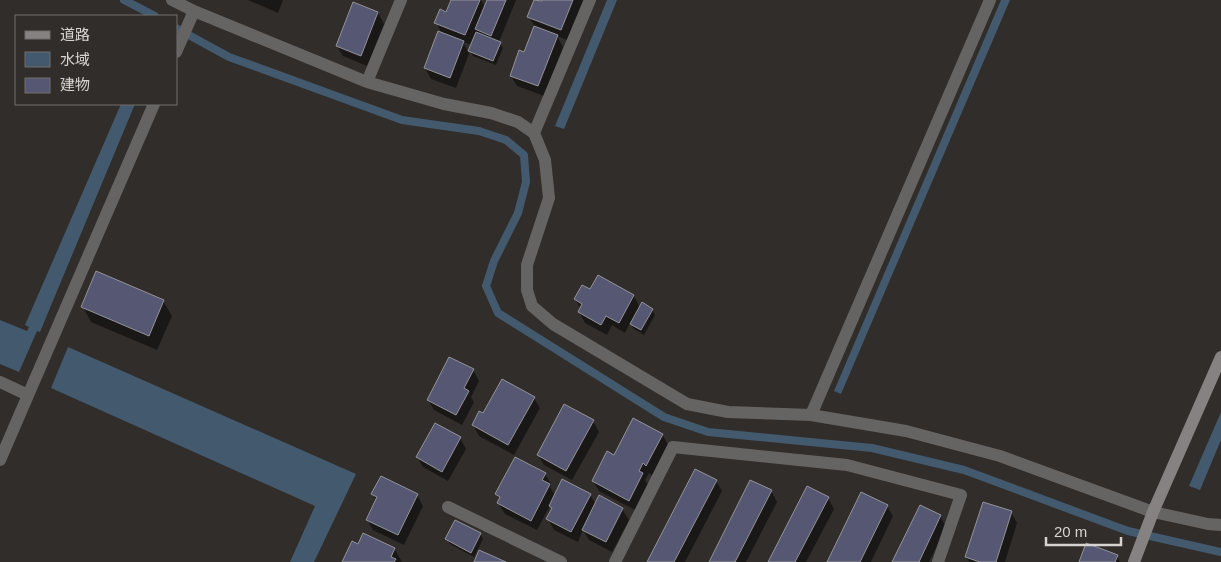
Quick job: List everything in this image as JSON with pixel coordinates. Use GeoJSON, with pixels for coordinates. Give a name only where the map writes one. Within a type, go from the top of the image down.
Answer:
{"type":"FeatureCollection","features":[{"type":"Feature","properties":{"kind":"street"},"geometry":{"type":"LineString","coordinates":[[172,0],[191,17],[367,82],[444,104],[491,113],[518,122],[534,133],[545,160],[549,198],[527,266],[527,290],[532,306],[552,324],[687,404],[728,412],[811,415],[906,432],[1000,456],[1152,517],[1221,525]]}},
{"type":"Feature","properties":{"kind":"street"},"geometry":{"type":"LineString","coordinates":[[367,82],[400,0]]}},
{"type":"Feature","properties":{"kind":"street"},"geometry":{"type":"LineString","coordinates":[[534,133],[590,0]]}},
{"type":"Feature","properties":{"kind":"street"},"geometry":{"type":"LineString","coordinates":[[811,415],[990,0]]}},
{"type":"Feature","properties":{"kind":"street"},"geometry":{"type":"LineString","coordinates":[[178,47],[191,17]]}},
{"type":"Feature","properties":{"kind":"street"},"geometry":{"type":"LineString","coordinates":[[0,460],[154,105]]}},
{"type":"Feature","properties":{"kind":"street"},"geometry":{"type":"LineString","coordinates":[[1136,557],[1221,357]]}},
{"type":"Feature","properties":{"kind":"street"},"geometry":{"type":"LineString","coordinates":[[0,382],[28,395]]}},
{"type":"Feature","properties":{"kind":"street"},"geometry":{"type":"LineString","coordinates":[[615,562],[673,446],[847,465],[961,495],[938,562]]}},
{"type":"Feature","properties":{"kind":"street"},"geometry":{"type":"LineString","coordinates":[[448,507],[561,562]]}},
{"type":"Feature","properties":{"kind":"water"},"geometry":{"type":"Polygon","coordinates":[[[607,0],[617,0],[564,129],[555,126],[607,0]]]}},
{"type":"Feature","properties":{"kind":"water"},"geometry":{"type":"Polygon","coordinates":[[[1001,0],[1010,0],[841,394],[834,391],[1001,0]]]}},
{"type":"Feature","properties":{"kind":"water"},"geometry":{"type":"Polygon","coordinates":[[[121,105],[135,105],[40,332],[37,331],[19,372],[0,364],[0,320],[27,331],[29,327],[25,325],[121,105]]]}},
{"type":"Feature","properties":{"kind":"water"},"geometry":{"type":"Polygon","coordinates":[[[68,347],[356,474],[314,562],[290,562],[315,506],[51,388],[68,347]]]}},
{"type":"Feature","properties":{"kind":"water"},"geometry":{"type":"Polygon","coordinates":[[[1221,412],[1221,440],[1200,490],[1189,486],[1221,412]]]}},
{"type":"Feature","properties":{"kind":"building"},"geometry":{"type":"Polygon","coordinates":[[[451,0],[480,0],[465,35],[434,23],[440,9],[446,12],[451,0]]]}},
{"type":"Feature","properties":{"kind":"building"},"geometry":{"type":"Polygon","coordinates":[[[487,0],[506,0],[491,36],[475,29],[487,0]]]}},
{"type":"Feature","properties":{"kind":"building"},"geometry":{"type":"Polygon","coordinates":[[[534,0],[573,0],[561,30],[527,17],[534,0]]]}},
{"type":"Feature","properties":{"kind":"building"},"geometry":{"type":"Polygon","coordinates":[[[353,2],[378,12],[361,56],[336,46],[353,2]]]}},
{"type":"Feature","properties":{"kind":"building"},"geometry":{"type":"Polygon","coordinates":[[[534,26],[558,35],[538,86],[510,76],[519,50],[524,52],[534,26]]]}},
{"type":"Feature","properties":{"kind":"building"},"geometry":{"type":"Polygon","coordinates":[[[438,31],[464,41],[450,78],[424,68],[438,31]]]}},
{"type":"Feature","properties":{"kind":"building"},"geometry":{"type":"Polygon","coordinates":[[[476,32],[501,42],[493,61],[468,51],[476,32]]]}},
{"type":"Feature","properties":{"kind":"building"},"geometry":{"type":"Polygon","coordinates":[[[96,271],[164,300],[149,336],[81,307],[96,271]]]}},
{"type":"Feature","properties":{"kind":"building"},"geometry":{"type":"Polygon","coordinates":[[[598,275],[634,295],[619,323],[606,316],[601,325],[578,312],[582,304],[574,299],[582,285],[590,289],[598,275]]]}},
{"type":"Feature","properties":{"kind":"building"},"geometry":{"type":"Polygon","coordinates":[[[642,302],[653,309],[641,330],[630,324],[642,302]]]}},
{"type":"Feature","properties":{"kind":"building"},"geometry":{"type":"Polygon","coordinates":[[[449,357],[474,369],[464,388],[469,391],[456,415],[427,400],[449,357]]]}},
{"type":"Feature","properties":{"kind":"building"},"geometry":{"type":"Polygon","coordinates":[[[502,379],[535,397],[508,445],[472,425],[479,411],[483,413],[502,379]]]}},
{"type":"Feature","properties":{"kind":"building"},"geometry":{"type":"Polygon","coordinates":[[[564,404],[594,420],[566,471],[537,455],[564,404]]]}},
{"type":"Feature","properties":{"kind":"building"},"geometry":{"type":"Polygon","coordinates":[[[633,418],[663,434],[646,466],[643,463],[639,471],[643,473],[629,501],[592,481],[607,451],[614,455],[633,418]]]}},
{"type":"Feature","properties":{"kind":"building"},"geometry":{"type":"Polygon","coordinates":[[[435,423],[461,437],[442,472],[416,457],[435,423]]]}},
{"type":"Feature","properties":{"kind":"building"},"geometry":{"type":"Polygon","coordinates":[[[515,457],[546,473],[542,480],[550,484],[531,521],[497,503],[500,497],[495,494],[515,457]]]}},
{"type":"Feature","properties":{"kind":"building"},"geometry":{"type":"Polygon","coordinates":[[[695,469],[717,480],[674,562],[647,562],[695,469]]]}},
{"type":"Feature","properties":{"kind":"building"},"geometry":{"type":"Polygon","coordinates":[[[381,476],[418,494],[398,535],[366,520],[377,497],[371,494],[381,476]]]}},
{"type":"Feature","properties":{"kind":"building"},"geometry":{"type":"Polygon","coordinates":[[[562,479],[591,494],[571,532],[546,519],[552,508],[549,506],[562,479]]]}},
{"type":"Feature","properties":{"kind":"building"},"geometry":{"type":"Polygon","coordinates":[[[750,480],[772,490],[735,562],[709,562],[750,480]]]}},
{"type":"Feature","properties":{"kind":"building"},"geometry":{"type":"Polygon","coordinates":[[[807,486],[829,497],[795,562],[768,562],[807,486]]]}},
{"type":"Feature","properties":{"kind":"building"},"geometry":{"type":"Polygon","coordinates":[[[861,492],[888,505],[860,562],[827,562],[861,492]]]}},
{"type":"Feature","properties":{"kind":"building"},"geometry":{"type":"Polygon","coordinates":[[[599,495],[623,508],[606,542],[582,530],[599,495]]]}},
{"type":"Feature","properties":{"kind":"building"},"geometry":{"type":"Polygon","coordinates":[[[983,502],[1012,511],[996,562],[980,562],[965,557],[983,502]]]}},
{"type":"Feature","properties":{"kind":"building"},"geometry":{"type":"Polygon","coordinates":[[[920,505],[941,515],[919,562],[892,562],[920,505]]]}},
{"type":"Feature","properties":{"kind":"building"},"geometry":{"type":"Polygon","coordinates":[[[455,520],[481,533],[471,553],[445,539],[455,520]]]}},
{"type":"Feature","properties":{"kind":"building"},"geometry":{"type":"Polygon","coordinates":[[[363,533],[395,548],[391,557],[396,559],[394,562],[342,562],[352,541],[358,544],[363,533]]]}},
{"type":"Feature","properties":{"kind":"building"},"geometry":{"type":"Polygon","coordinates":[[[1086,543],[1118,555],[1115,562],[1079,562],[1086,543]]]}},
{"type":"Feature","properties":{"kind":"building"},"geometry":{"type":"Polygon","coordinates":[[[479,550],[506,562],[474,562],[479,550]]]}},
{"type":"Feature","properties":{"kind":"waterway"},"geometry":{"type":"LineString","coordinates":[[124,0],[153,15]]}},
{"type":"Feature","properties":{"kind":"waterway"},"geometry":{"type":"LineString","coordinates":[[178,29],[229,57],[402,120],[479,131],[506,140],[524,155],[526,182],[518,213],[494,261],[486,286],[498,313],[664,417],[708,432],[872,448],[964,470],[1128,531],[1221,552]]}}]}
